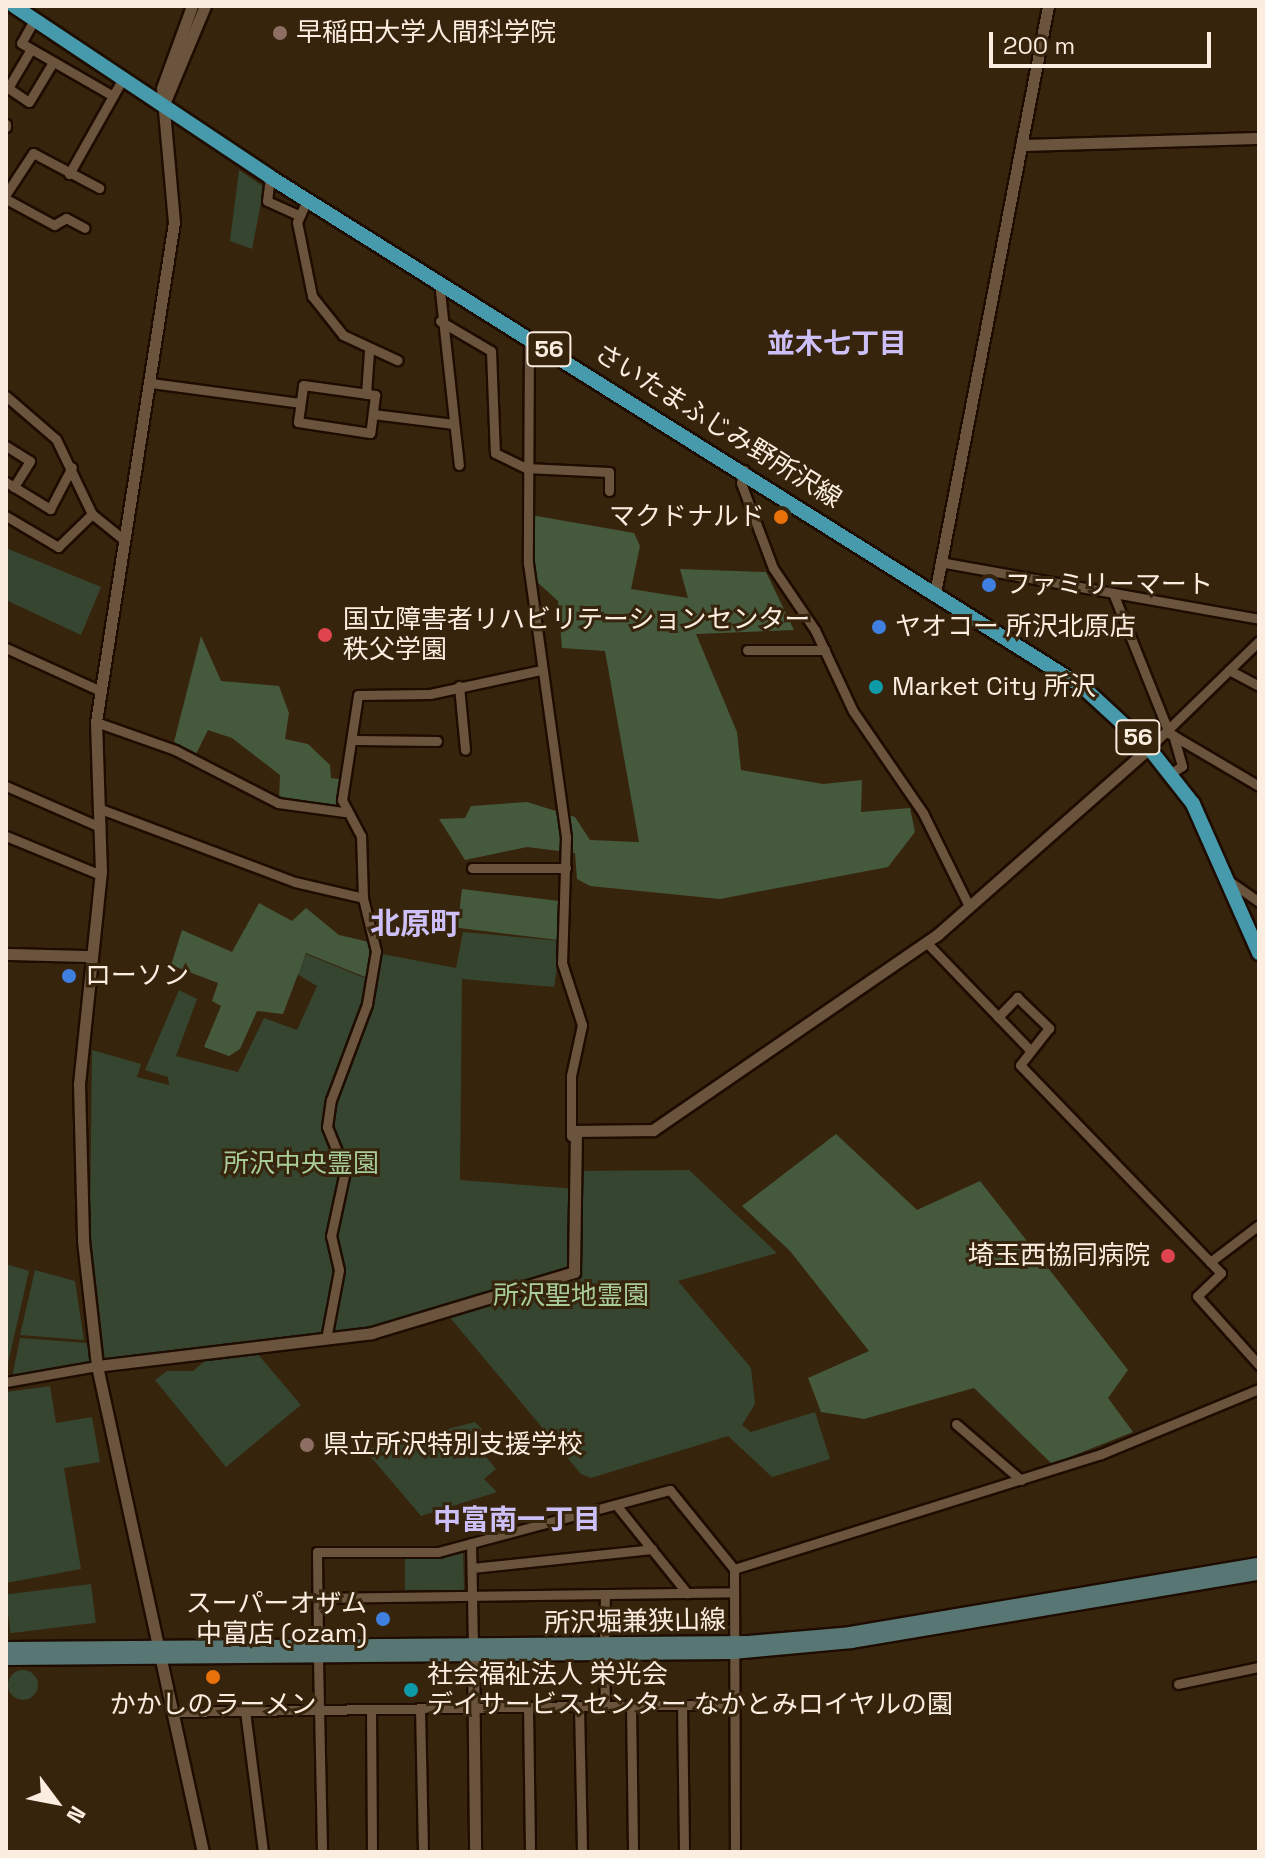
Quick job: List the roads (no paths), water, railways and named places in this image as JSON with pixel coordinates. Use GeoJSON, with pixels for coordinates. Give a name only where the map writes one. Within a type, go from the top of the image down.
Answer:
{"type":"FeatureCollection","features":[{"type":"Feature","properties":{"kind":"main road","name":"さいたまふじみ野所沢線"},"geometry":{"type":"LineString","coordinates":[[14,6],[270,177],[744,469],[1084,688],[1149,748],[1171,773],[1232,883],[1259,953]]}},
{"type":"Feature","properties":{"kind":"main road","name":"所沢堀兼狭山線"},"geometry":{"type":"LineString","coordinates":[[732,1648],[850,1633],[1259,1564]]}},
{"type":"Feature","properties":{"kind":"main road","name":"所沢堀兼狭山線"},"geometry":{"type":"LineString","coordinates":[[6,1659],[160,1653],[604,1651],[851,1642],[1259,1574]]}},
{"type":"Feature","properties":{"kind":"main road","name":"所沢堀兼狭山線"},"geometry":{"type":"LineString","coordinates":[[6,1648],[160,1653]]}},
{"type":"Feature","properties":{"kind":"street"},"geometry":{"type":"LineString","coordinates":[[192,6],[162,88],[174,222],[96,722],[101,875],[89,956],[79,1084],[83,1241],[97,1366],[203,1852]]}},
{"type":"Feature","properties":{"kind":"street"},"geometry":{"type":"LineString","coordinates":[[164,105],[205,6]]}},
{"type":"Feature","properties":{"kind":"street"},"geometry":{"type":"LineString","coordinates":[[935,593],[1048,6]]}},
{"type":"Feature","properties":{"kind":"street"},"geometry":{"type":"LineString","coordinates":[[34,20],[21,43],[113,96]]}},
{"type":"Feature","properties":{"kind":"street"},"geometry":{"type":"LineString","coordinates":[[31,49],[8,88],[29,102],[53,62]]}},
{"type":"Feature","properties":{"kind":"street"},"geometry":{"type":"LineString","coordinates":[[69,174],[123,78]]}},
{"type":"Feature","properties":{"kind":"street"},"geometry":{"type":"LineString","coordinates":[[1021,145],[1259,138]]}},
{"type":"Feature","properties":{"kind":"street"},"geometry":{"type":"LineString","coordinates":[[85,228],[66,218],[54,225],[6,196],[33,153],[99,188]]}},
{"type":"Feature","properties":{"kind":"street"},"geometry":{"type":"LineString","coordinates":[[270,177],[267,201],[298,215]]}},
{"type":"Feature","properties":{"kind":"street"},"geometry":{"type":"LineString","coordinates":[[307,200],[298,215],[312,296],[333,326],[369,351],[397,360]]}},
{"type":"Feature","properties":{"kind":"street"},"geometry":{"type":"LineString","coordinates":[[439,282],[440,321],[459,465]]}},
{"type":"Feature","properties":{"kind":"street"},"geometry":{"type":"LineString","coordinates":[[440,321],[491,351],[495,453],[530,468],[609,472],[609,491]]}},
{"type":"Feature","properties":{"kind":"street"},"geometry":{"type":"LineString","coordinates":[[6,1382],[97,1366],[381,1331],[574,1272],[571,1076],[582,1025],[562,963],[566,868],[527,553],[529,337]]}},
{"type":"Feature","properties":{"kind":"street"},"geometry":{"type":"LineString","coordinates":[[366,394],[369,351]]}},
{"type":"Feature","properties":{"kind":"street"},"geometry":{"type":"LineString","coordinates":[[151,383],[300,403]]}},
{"type":"Feature","properties":{"kind":"street"},"geometry":{"type":"LineString","coordinates":[[303,385],[375,395],[370,433],[298,422],[300,403],[303,385]]}},
{"type":"Feature","properties":{"kind":"street"},"geometry":{"type":"LineString","coordinates":[[8,400],[53,435],[72,467],[92,514],[124,540]]}},
{"type":"Feature","properties":{"kind":"street"},"geometry":{"type":"LineString","coordinates":[[373,414],[453,424]]}},
{"type":"Feature","properties":{"kind":"street"},"geometry":{"type":"LineString","coordinates":[[6,446],[30,461],[10,485],[50,509],[72,467]]}},
{"type":"Feature","properties":{"kind":"street"},"geometry":{"type":"LineString","coordinates":[[744,469],[741,483],[773,568],[825,650],[853,711],[923,813],[969,906]]}},
{"type":"Feature","properties":{"kind":"street"},"geometry":{"type":"LineString","coordinates":[[6,516],[58,547],[92,514]]}},
{"type":"Feature","properties":{"kind":"street"},"geometry":{"type":"LineString","coordinates":[[940,562],[1259,619]]}},
{"type":"Feature","properties":{"kind":"street"},"geometry":{"type":"LineString","coordinates":[[1113,593],[1182,766],[1171,773]]}},
{"type":"Feature","properties":{"kind":"street"},"geometry":{"type":"LineString","coordinates":[[571,1136],[653,1130],[735,1067],[927,943],[1170,732],[1259,641]]}},
{"type":"Feature","properties":{"kind":"street"},"geometry":{"type":"LineString","coordinates":[[6,648],[101,691]]}},
{"type":"Feature","properties":{"kind":"street"},"geometry":{"type":"LineString","coordinates":[[747,650],[825,650]]}},
{"type":"Feature","properties":{"kind":"street"},"geometry":{"type":"LineString","coordinates":[[326,1339],[339,1270],[331,1236],[345,1171],[327,1127],[329,1112],[367,1004],[376,951],[363,898],[361,836],[344,812],[359,694],[459,686],[541,670]]}},
{"type":"Feature","properties":{"kind":"street"},"geometry":{"type":"LineString","coordinates":[[1229,670],[1259,686]]}},
{"type":"Feature","properties":{"kind":"street"},"geometry":{"type":"LineString","coordinates":[[459,686],[465,750]]}},
{"type":"Feature","properties":{"kind":"street"},"geometry":{"type":"LineString","coordinates":[[96,722],[175,750],[278,803],[344,812]]}},
{"type":"Feature","properties":{"kind":"street"},"geometry":{"type":"LineString","coordinates":[[1170,732],[1259,786]]}},
{"type":"Feature","properties":{"kind":"street"},"geometry":{"type":"LineString","coordinates":[[355,740],[437,741]]}},
{"type":"Feature","properties":{"kind":"street"},"geometry":{"type":"LineString","coordinates":[[6,786],[100,827]]}},
{"type":"Feature","properties":{"kind":"street"},"geometry":{"type":"LineString","coordinates":[[98,808],[295,882],[363,898]]}},
{"type":"Feature","properties":{"kind":"street"},"geometry":{"type":"LineString","coordinates":[[6,836],[101,875]]}},
{"type":"Feature","properties":{"kind":"street"},"geometry":{"type":"LineString","coordinates":[[472,868],[566,868]]}},
{"type":"Feature","properties":{"kind":"street"},"geometry":{"type":"LineString","coordinates":[[1232,883],[1259,902]]}},
{"type":"Feature","properties":{"kind":"street"},"geometry":{"type":"LineString","coordinates":[[927,943],[1029,1049]]}},
{"type":"Feature","properties":{"kind":"street"},"geometry":{"type":"LineString","coordinates":[[6,954],[89,956]]}},
{"type":"Feature","properties":{"kind":"street"},"geometry":{"type":"LineString","coordinates":[[998,1017],[1017,997],[1049,1028],[1029,1049],[1020,1065],[1221,1273],[1197,1296],[1259,1365]]}},
{"type":"Feature","properties":{"kind":"street"},"geometry":{"type":"LineString","coordinates":[[1210,1262],[1259,1225]]}},
{"type":"Feature","properties":{"kind":"street"},"geometry":{"type":"LineString","coordinates":[[734,1569],[1021,1480],[1259,1389]]}},
{"type":"Feature","properties":{"kind":"street"},"geometry":{"type":"LineString","coordinates":[[956,1424],[1021,1480]]}},
{"type":"Feature","properties":{"kind":"street"},"geometry":{"type":"LineString","coordinates":[[322,1852],[317,1552],[438,1552],[670,1490],[734,1569],[735,1852]]}},
{"type":"Feature","properties":{"kind":"street"},"geometry":{"type":"LineString","coordinates":[[617,1506],[687,1593]]}},
{"type":"Feature","properties":{"kind":"street"},"geometry":{"type":"LineString","coordinates":[[471,1543],[475,1852]]}},
{"type":"Feature","properties":{"kind":"street"},"geometry":{"type":"LineString","coordinates":[[472,1568],[652,1549]]}},
{"type":"Feature","properties":{"kind":"street"},"geometry":{"type":"LineString","coordinates":[[318,1598],[733,1592]]}},
{"type":"Feature","properties":{"kind":"street"},"geometry":{"type":"LineString","coordinates":[[605,1594],[605,1706]]}},
{"type":"Feature","properties":{"kind":"street"},"geometry":{"type":"LineString","coordinates":[[1178,1684],[1259,1667]]}},
{"type":"Feature","properties":{"kind":"street"},"geometry":{"type":"LineString","coordinates":[[172,1712],[733,1704]]}},
{"type":"Feature","properties":{"kind":"street"},"geometry":{"type":"LineString","coordinates":[[631,1705],[633,1852]]}},
{"type":"Feature","properties":{"kind":"street"},"geometry":{"type":"LineString","coordinates":[[682,1705],[684,1852]]}},
{"type":"Feature","properties":{"kind":"street"},"geometry":{"type":"LineString","coordinates":[[528,1706],[530,1852]]}},
{"type":"Feature","properties":{"kind":"street"},"geometry":{"type":"LineString","coordinates":[[579,1706],[582,1852]]}},
{"type":"Feature","properties":{"kind":"street"},"geometry":{"type":"LineString","coordinates":[[420,1708],[423,1852]]}},
{"type":"Feature","properties":{"kind":"street"},"geometry":{"type":"LineString","coordinates":[[371,1709],[372,1852]]}},
{"type":"Feature","properties":{"kind":"street"},"geometry":{"type":"LineString","coordinates":[[245,1711],[263,1852]]}},
{"type":"Feature","properties":{"kind":"place","name":"早稲田大学人間科学院"},"geometry":{"type":"Point","coordinates":[280,33]}},
{"type":"Feature","properties":{"kind":"place","name":"マクドナルド"},"geometry":{"type":"Point","coordinates":[781,517]}},
{"type":"Feature","properties":{"kind":"place","name":"ファミリーマート"},"geometry":{"type":"Point","coordinates":[989,585]}},
{"type":"Feature","properties":{"kind":"place","name":"ヤオコー 所沢北原店"},"geometry":{"type":"Point","coordinates":[879,627]}},
{"type":"Feature","properties":{"kind":"place","name":"国立障害者リハビリテーションセンター 秩父学園"},"geometry":{"type":"Point","coordinates":[325,635]}},
{"type":"Feature","properties":{"kind":"place","name":"Market City 所沢"},"geometry":{"type":"Point","coordinates":[876,687]}},
{"type":"Feature","properties":{"kind":"place","name":"ローソン"},"geometry":{"type":"Point","coordinates":[69,976]}},
{"type":"Feature","properties":{"kind":"place","name":"埼玉西協同病院"},"geometry":{"type":"Point","coordinates":[1168,1256]}},
{"type":"Feature","properties":{"kind":"place","name":"県立所沢特別支援学校"},"geometry":{"type":"Point","coordinates":[307,1445]}},
{"type":"Feature","properties":{"kind":"place","name":"スーパーオザム 中富店 (ozam)"},"geometry":{"type":"Point","coordinates":[383,1619]}},
{"type":"Feature","properties":{"kind":"place","name":"かかしのラーメン"},"geometry":{"type":"Point","coordinates":[213,1677]}},
{"type":"Feature","properties":{"kind":"place","name":"社会福祉法人 栄光会 デイサービスセンター なかとみロイヤルの園"},"geometry":{"type":"Point","coordinates":[411,1690]}},
{"type":"Feature","properties":{"kind":"district","name":"並木七丁目"},"geometry":{"type":"Point","coordinates":[837,343]}},
{"type":"Feature","properties":{"kind":"district","name":"北原町"},"geometry":{"type":"Point","coordinates":[415,924]}},
{"type":"Feature","properties":{"kind":"district","name":"中富南一丁目"},"geometry":{"type":"Point","coordinates":[517,1519]}},
{"type":"Feature","properties":{"kind":"park label","name":"所沢中央霊園"},"geometry":{"type":"Point","coordinates":[301,1164]}},
{"type":"Feature","properties":{"kind":"park label","name":"所沢聖地霊園"},"geometry":{"type":"Point","coordinates":[571,1296]}}]}
